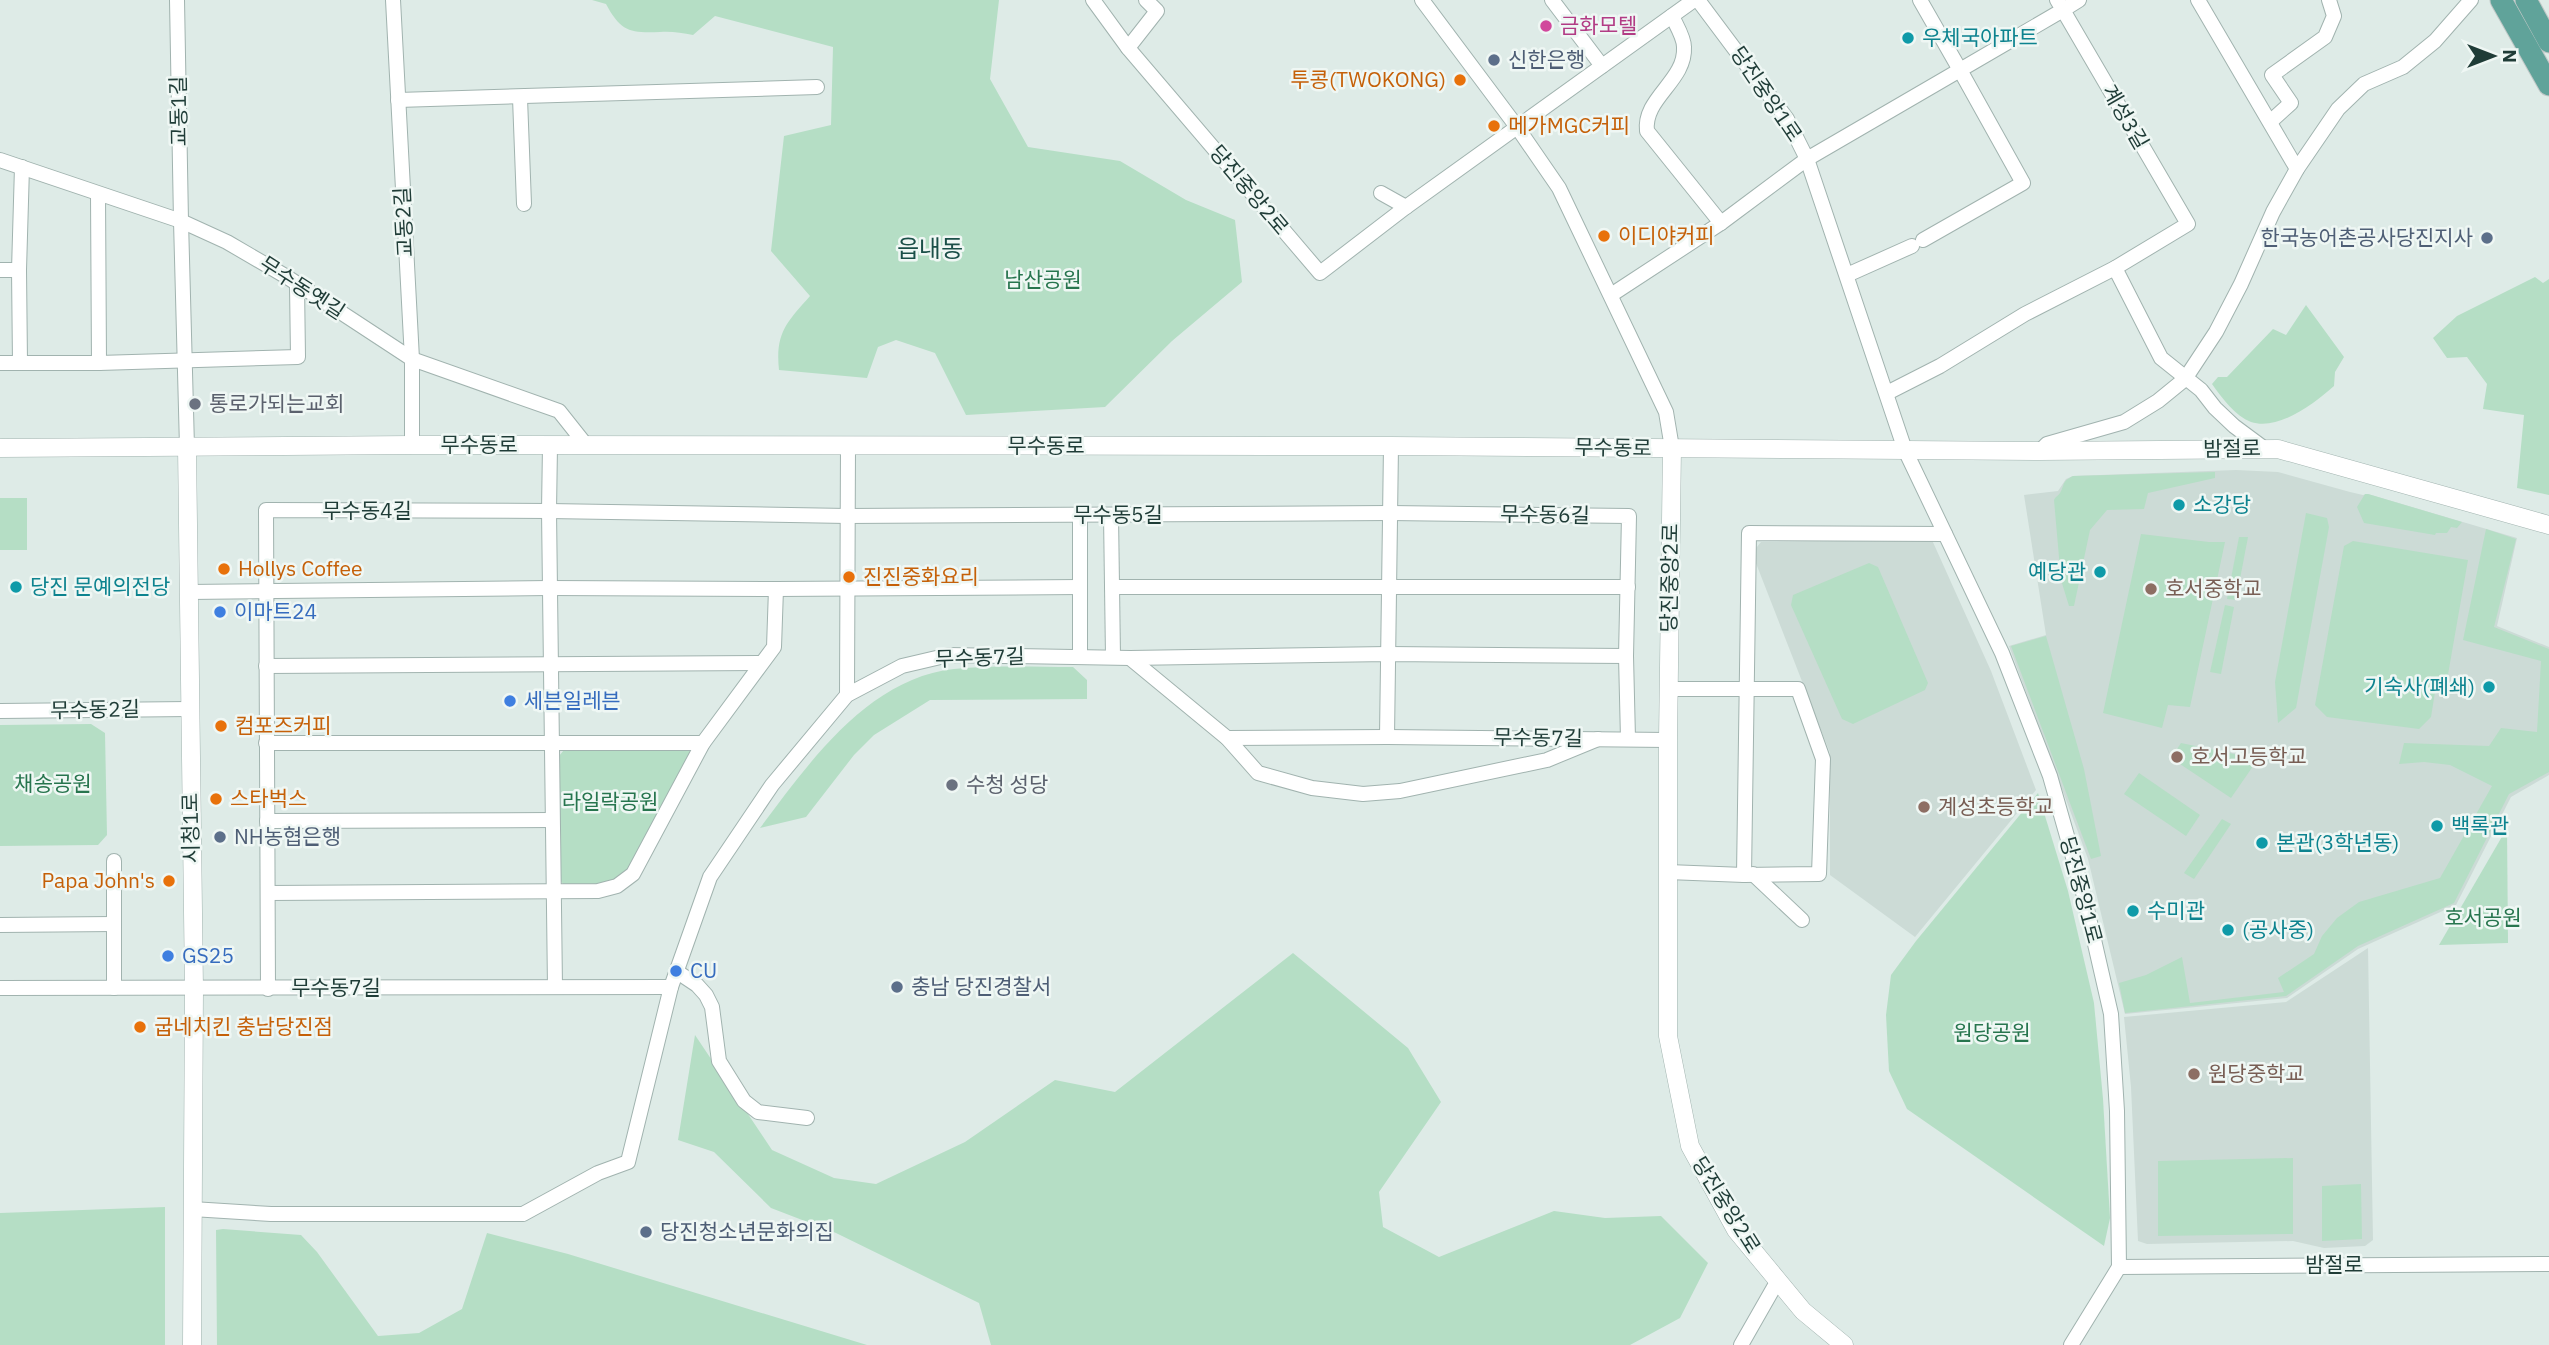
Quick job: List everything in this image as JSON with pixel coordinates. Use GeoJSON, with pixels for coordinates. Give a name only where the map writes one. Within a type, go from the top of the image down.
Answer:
{"type":"FeatureCollection","features":[{"type":"Feature","properties":{"kind":"main road"},"geometry":{"type":"LineString","coordinates":[[2501,0],[2549,86]]}},
{"type":"Feature","properties":{"kind":"main road"},"geometry":{"type":"LineString","coordinates":[[2526,0],[2549,41]]}},
{"type":"Feature","properties":{"kind":"street","name":"교동1길"},"geometry":{"type":"LineString","coordinates":[[177,0],[180,221]]}},
{"type":"Feature","properties":{"kind":"street","name":"교동2길"},"geometry":{"type":"LineString","coordinates":[[393,0],[412,359],[412,445]]}},
{"type":"Feature","properties":{"kind":"street","name":"당진중앙2로"},"geometry":{"type":"LineString","coordinates":[[1093,0],[1128,48],[1320,273],[1406,207],[1696,0]]}},
{"type":"Feature","properties":{"kind":"street"},"geometry":{"type":"LineString","coordinates":[[1128,48],[1157,11],[1146,0]]}},
{"type":"Feature","properties":{"kind":"street","name":"당진중앙2로"},"geometry":{"type":"LineString","coordinates":[[1422,0],[1559,188],[1666,412],[1672,448],[1668,1036],[1690,1146],[1736,1230],[1803,1311],[1844,1345]]}},
{"type":"Feature","properties":{"kind":"street"},"geometry":{"type":"LineString","coordinates":[[1552,0],[1602,66]]}},
{"type":"Feature","properties":{"kind":"street","name":"당진중앙1로"},"geometry":{"type":"LineString","coordinates":[[1696,0],[1787,118],[1807,159],[1905,450],[2002,653],[2045,763],[2084,896],[2111,1014],[2118,1111],[2119,1267]]}},
{"type":"Feature","properties":{"kind":"street"},"geometry":{"type":"LineString","coordinates":[[1847,275],[1917,243],[2023,183],[1920,0]]}},
{"type":"Feature","properties":{"kind":"street"},"geometry":{"type":"LineString","coordinates":[[1611,295],[1721,223],[1807,159],[1960,70],[2060,5],[2079,0]]}},
{"type":"Feature","properties":{"kind":"street"},"geometry":{"type":"LineString","coordinates":[[2198,0],[2297,169]]}},
{"type":"Feature","properties":{"kind":"street"},"geometry":{"type":"LineString","coordinates":[[2270,122],[2291,103],[2272,75],[2325,37],[2334,16],[2329,0]]}},
{"type":"Feature","properties":{"kind":"street"},"geometry":{"type":"LineString","coordinates":[[2040,452],[2047,443],[2124,422],[2158,401],[2185,379],[2216,332],[2273,212],[2297,169],[2338,109],[2364,84],[2403,67],[2435,41],[2471,0]]}},
{"type":"Feature","properties":{"kind":"street","name":"계성3길"},"geometry":{"type":"LineString","coordinates":[[2060,5],[2188,224],[2115,268]]}},
{"type":"Feature","properties":{"kind":"street"},"geometry":{"type":"LineString","coordinates":[[1672,16],[1684,45],[1682,64],[1651,109],[1646,120],[1647,131],[1721,223]]}},
{"type":"Feature","properties":{"kind":"street"},"geometry":{"type":"LineString","coordinates":[[398,100],[817,87]]}},
{"type":"Feature","properties":{"kind":"street"},"geometry":{"type":"LineString","coordinates":[[520,98],[524,204]]}},
{"type":"Feature","properties":{"kind":"street","name":"무수동옛길"},"geometry":{"type":"LineString","coordinates":[[0,160],[180,221],[227,242],[412,359],[559,411],[586,445]]}},
{"type":"Feature","properties":{"kind":"street"},"geometry":{"type":"LineString","coordinates":[[20,363],[22,167]]}},
{"type":"Feature","properties":{"kind":"street"},"geometry":{"type":"LineString","coordinates":[[1381,193],[1406,207]]}},
{"type":"Feature","properties":{"kind":"street"},"geometry":{"type":"LineString","coordinates":[[98,194],[99,363]]}},
{"type":"Feature","properties":{"kind":"street"},"geometry":{"type":"LineString","coordinates":[[180,221],[187,447]]}},
{"type":"Feature","properties":{"kind":"street"},"geometry":{"type":"LineString","coordinates":[[1887,393],[1940,366],[2025,314],[2115,268],[2161,358],[2201,390],[2235,426],[2264,449]]}},
{"type":"Feature","properties":{"kind":"street"},"geometry":{"type":"LineString","coordinates":[[0,270],[19,270]]}},
{"type":"Feature","properties":{"kind":"street"},"geometry":{"type":"LineString","coordinates":[[0,363],[99,363],[298,356],[297,285]]}},
{"type":"Feature","properties":{"kind":"street","name":"무수동로"},"geometry":{"type":"LineString","coordinates":[[0,448],[586,445],[1905,450]]}},
{"type":"Feature","properties":{"kind":"street"},"geometry":{"type":"LineString","coordinates":[[550,446],[555,987]]}},
{"type":"Feature","properties":{"kind":"street"},"geometry":{"type":"LineString","coordinates":[[847,695],[848,446]]}},
{"type":"Feature","properties":{"kind":"street"},"geometry":{"type":"LineString","coordinates":[[1387,737],[1391,446]]}},
{"type":"Feature","properties":{"kind":"street","name":"시청1로"},"geometry":{"type":"LineString","coordinates":[[187,447],[194,989],[192,1345]]}},
{"type":"Feature","properties":{"kind":"street","name":"밤절로"},"geometry":{"type":"LineString","coordinates":[[1905,450],[2040,452],[2278,449],[2549,525]]}},
{"type":"Feature","properties":{"kind":"street","name":"무수동4길"},"geometry":{"type":"LineString","coordinates":[[268,989],[266,510],[847,516]]}},
{"type":"Feature","properties":{"kind":"street","name":"무수동5길"},"geometry":{"type":"LineString","coordinates":[[847,516],[1390,513]]}},
{"type":"Feature","properties":{"kind":"street","name":"무수동6길"},"geometry":{"type":"LineString","coordinates":[[1390,513],[1629,516],[1626,656],[1628,739]]}},
{"type":"Feature","properties":{"kind":"street"},"geometry":{"type":"LineString","coordinates":[[1080,515],[1080,656]]}},
{"type":"Feature","properties":{"kind":"street"},"geometry":{"type":"LineString","coordinates":[[1111,515],[1113,657]]}},
{"type":"Feature","properties":{"kind":"street"},"geometry":{"type":"LineString","coordinates":[[1802,920],[1748,875],[1749,533],[1945,534]]}},
{"type":"Feature","properties":{"kind":"street"},"geometry":{"type":"LineString","coordinates":[[189,592],[1080,587]]}},
{"type":"Feature","properties":{"kind":"street"},"geometry":{"type":"LineString","coordinates":[[1112,587],[1628,587]]}},
{"type":"Feature","properties":{"kind":"street"},"geometry":{"type":"LineString","coordinates":[[268,893],[554,891],[608,890],[617,887],[633,874],[703,743],[774,647],[776,589]]}},
{"type":"Feature","properties":{"kind":"street"},"geometry":{"type":"LineString","coordinates":[[1388,654],[1626,656]]}},
{"type":"Feature","properties":{"kind":"street","name":"무수동7길"},"geometry":{"type":"LineString","coordinates":[[191,1209],[271,1214],[523,1214],[598,1173],[628,1162],[671,987],[710,877],[772,785],[847,695],[902,666],[949,655],[1130,658],[1388,654]]}},
{"type":"Feature","properties":{"kind":"street","name":"무수동7길"},"geometry":{"type":"LineString","coordinates":[[1130,658],[1227,738],[1258,773],[1312,788],[1363,794],[1400,791],[1547,760],[1598,739]]}},
{"type":"Feature","properties":{"kind":"street"},"geometry":{"type":"LineString","coordinates":[[265,666],[760,663]]}},
{"type":"Feature","properties":{"kind":"street"},"geometry":{"type":"LineString","coordinates":[[1668,872],[1819,874],[1823,759],[1798,690],[1669,690]]}},
{"type":"Feature","properties":{"kind":"street","name":"무수동2길"},"geometry":{"type":"LineString","coordinates":[[0,711],[190,709]]}},
{"type":"Feature","properties":{"kind":"street","name":"무수동7길"},"geometry":{"type":"LineString","coordinates":[[1227,738],[1668,740]]}},
{"type":"Feature","properties":{"kind":"street"},"geometry":{"type":"LineString","coordinates":[[266,743],[703,743]]}},
{"type":"Feature","properties":{"kind":"street"},"geometry":{"type":"LineString","coordinates":[[267,821],[552,820]]}},
{"type":"Feature","properties":{"kind":"street"},"geometry":{"type":"LineString","coordinates":[[114,860],[114,988]]}},
{"type":"Feature","properties":{"kind":"street"},"geometry":{"type":"LineString","coordinates":[[0,925],[114,925]]}},
{"type":"Feature","properties":{"kind":"street"},"geometry":{"type":"LineString","coordinates":[[676,971],[706,995],[712,1007],[719,1061],[744,1101],[758,1112],[807,1118]]}},
{"type":"Feature","properties":{"kind":"street","name":"무수동7길"},"geometry":{"type":"LineString","coordinates":[[0,988],[671,987]]}},
{"type":"Feature","properties":{"kind":"street","name":"밤절로"},"geometry":{"type":"LineString","coordinates":[[2119,1267],[2549,1264]]}},
{"type":"Feature","properties":{"kind":"street"},"geometry":{"type":"LineString","coordinates":[[2071,1345],[2119,1267]]}},
{"type":"Feature","properties":{"kind":"street"},"geometry":{"type":"LineString","coordinates":[[1741,1345],[1777,1282]]}},
{"type":"Feature","properties":{"kind":"shaded area"},"geometry":{"type":"Polygon","coordinates":[[[2236,470],[2278,472],[2350,492],[2368,494],[2517,538],[2497,626],[2549,647],[2549,775],[2511,797],[2456,905],[2358,949],[2287,998],[2125,1014],[2088,859],[2009,646],[2046,635],[2024,495],[2058,491],[2066,479],[2073,476],[2236,470]]]}},
{"type":"Feature","properties":{"kind":"shaded area"},"geometry":{"type":"Polygon","coordinates":[[[1932,540],[1991,671],[2036,790],[1915,937],[1830,875],[1830,753],[1752,553],[1761,542],[1932,540]]]}},
{"type":"Feature","properties":{"kind":"shaded area","name":"원당중학교"},"geometry":{"type":"Polygon","coordinates":[[[2368,948],[2373,1240],[2365,1246],[2324,1248],[2293,1241],[2147,1244],[2138,1241],[2131,1087],[2124,1017],[2286,1002],[2368,948]]]}},
{"type":"Feature","properties":{"kind":"green space","name":"남산공원"},"geometry":{"type":"Polygon","coordinates":[[[592,0],[999,0],[990,79],[1028,147],[1120,161],[1186,200],[1235,220],[1242,282],[1172,341],[1105,407],[966,415],[935,353],[896,340],[878,347],[867,378],[779,370],[779,346],[784,329],[810,296],[771,251],[784,136],[831,125],[833,47],[715,16],[693,35],[634,31],[622,25],[606,4],[592,0]]]}},
{"type":"Feature","properties":{"kind":"green space"},"geometry":{"type":"Polygon","coordinates":[[[2535,277],[2543,283],[2549,279],[2549,495],[2517,488],[2524,415],[2483,409],[2487,384],[2467,357],[2447,358],[2433,338],[2457,316],[2535,277]]]}},
{"type":"Feature","properties":{"kind":"green space"},"geometry":{"type":"Polygon","coordinates":[[[2306,305],[2344,357],[2335,372],[2334,386],[2307,407],[2285,419],[2262,424],[2245,419],[2229,406],[2212,384],[2218,377],[2227,377],[2273,329],[2286,335],[2306,305]]]}},
{"type":"Feature","properties":{"kind":"green space"},"geometry":{"type":"Polygon","coordinates":[[[2215,472],[2215,478],[2148,493],[2144,509],[2107,510],[2090,530],[2074,606],[2069,606],[2061,580],[2054,500],[2067,480],[2073,476],[2215,472]]]}},
{"type":"Feature","properties":{"kind":"green space"},"geometry":{"type":"Polygon","coordinates":[[[2365,494],[2462,522],[2457,528],[2451,527],[2447,533],[2435,535],[2364,523],[2357,507],[2365,494]]]}},
{"type":"Feature","properties":{"kind":"green space"},"geometry":{"type":"Polygon","coordinates":[[[0,498],[27,498],[27,550],[0,550],[0,498]]]}},
{"type":"Feature","properties":{"kind":"green space"},"geometry":{"type":"Polygon","coordinates":[[[2306,513],[2327,518],[2329,527],[2296,708],[2278,723],[2275,682],[2306,513]]]}},
{"type":"Feature","properties":{"kind":"green space"},"geometry":{"type":"Polygon","coordinates":[[[2486,529],[2516,539],[2494,627],[2549,649],[2549,772],[2509,794],[2454,903],[2358,946],[2286,996],[2125,1013],[2119,983],[2146,975],[2182,957],[2190,1003],[2284,992],[2278,978],[2314,954],[2322,936],[2337,918],[2359,902],[2440,878],[2492,786],[2450,765],[2424,762],[2399,764],[2404,743],[2489,746],[2501,728],[2537,732],[2541,661],[2463,640],[2486,529]]]}},
{"type":"Feature","properties":{"kind":"green space"},"geometry":{"type":"Polygon","coordinates":[[[2141,534],[2225,542],[2190,707],[2168,705],[2162,728],[2103,713],[2141,534]]]}},
{"type":"Feature","properties":{"kind":"green space"},"geometry":{"type":"Polygon","coordinates":[[[2239,537],[2248,537],[2236,600],[2227,599],[2239,537]]]}},
{"type":"Feature","properties":{"kind":"green space"},"geometry":{"type":"Polygon","coordinates":[[[2353,541],[2468,560],[2446,686],[2436,686],[2431,717],[2419,729],[2327,717],[2315,705],[2344,546],[2353,541]]]}},
{"type":"Feature","properties":{"kind":"green space"},"geometry":{"type":"Polygon","coordinates":[[[1869,563],[1878,567],[1928,683],[1925,690],[1853,724],[1842,719],[1791,605],[1793,595],[1869,563]]]}},
{"type":"Feature","properties":{"kind":"green space"},"geometry":{"type":"Polygon","coordinates":[[[2225,605],[2234,607],[2221,674],[2210,672],[2225,605]]]}},
{"type":"Feature","properties":{"kind":"green space"},"geometry":{"type":"Polygon","coordinates":[[[2046,636],[2084,769],[2101,856],[2091,859],[2011,646],[2046,636]]]}},
{"type":"Feature","properties":{"kind":"green space"},"geometry":{"type":"Polygon","coordinates":[[[1073,667],[1087,680],[1087,699],[930,700],[874,735],[854,755],[806,817],[760,828],[798,777],[843,728],[867,706],[894,689],[923,676],[954,669],[1073,667]]]}},
{"type":"Feature","properties":{"kind":"green space","name":"채송공원"},"geometry":{"type":"Polygon","coordinates":[[[91,724],[105,733],[107,835],[98,845],[0,846],[0,725],[91,724]]]}},
{"type":"Feature","properties":{"kind":"green space"},"geometry":{"type":"Polygon","coordinates":[[[2181,743],[2258,759],[2231,798],[2171,758],[2181,743]]]}},
{"type":"Feature","properties":{"kind":"green space","name":"라일락공원"},"geometry":{"type":"Polygon","coordinates":[[[693,749],[632,873],[616,884],[564,885],[560,880],[559,756],[564,750],[693,749]]]}},
{"type":"Feature","properties":{"kind":"green space"},"geometry":{"type":"Polygon","coordinates":[[[2139,773],[2200,815],[2186,836],[2124,794],[2139,773]]]}},
{"type":"Feature","properties":{"kind":"green space","name":"원당공원"},"geometry":{"type":"Polygon","coordinates":[[[2038,793],[2068,891],[2094,1003],[2110,1218],[2104,1246],[1907,1109],[1889,1071],[1886,1015],[1891,975],[2038,793]]]}},
{"type":"Feature","properties":{"kind":"green space"},"geometry":{"type":"Polygon","coordinates":[[[2222,819],[2231,824],[2194,879],[2184,873],[2222,819]]]}},
{"type":"Feature","properties":{"kind":"green space","name":"호서공원"},"geometry":{"type":"Polygon","coordinates":[[[2507,828],[2508,943],[2439,945],[2507,828]]]}},
{"type":"Feature","properties":{"kind":"green space"},"geometry":{"type":"Polygon","coordinates":[[[1293,953],[1408,1048],[1441,1102],[1379,1192],[1383,1227],[1439,1257],[1554,1211],[1605,1218],[1661,1216],[1708,1263],[1680,1318],[1630,1345],[991,1345],[979,1303],[836,1233],[771,1208],[714,1152],[678,1140],[695,1035],[772,1150],[834,1178],[876,1184],[965,1142],[1055,1080],[1115,1092],[1293,953]]]}},
{"type":"Feature","properties":{"kind":"green space"},"geometry":{"type":"Polygon","coordinates":[[[2293,1158],[2293,1234],[2158,1236],[2158,1161],[2293,1158]]]}},
{"type":"Feature","properties":{"kind":"green space"},"geometry":{"type":"Polygon","coordinates":[[[2361,1184],[2362,1239],[2322,1241],[2322,1186],[2361,1184]]]}},
{"type":"Feature","properties":{"kind":"green space"},"geometry":{"type":"Polygon","coordinates":[[[165,1207],[165,1345],[0,1345],[0,1213],[165,1207]]]}},
{"type":"Feature","properties":{"kind":"green space"},"geometry":{"type":"Polygon","coordinates":[[[216,1230],[301,1235],[317,1252],[378,1336],[419,1333],[462,1309],[487,1233],[568,1254],[867,1345],[217,1345],[216,1230]]]}},
{"type":"Feature","properties":{"kind":"place","name":"금화모텔"},"geometry":{"type":"Point","coordinates":[1546,26]}},
{"type":"Feature","properties":{"kind":"place","name":"우체국아파트"},"geometry":{"type":"Point","coordinates":[1908,38]}},
{"type":"Feature","properties":{"kind":"place","name":"신한은행"},"geometry":{"type":"Point","coordinates":[1494,60]}},
{"type":"Feature","properties":{"kind":"place","name":"투콩(TWOKONG)"},"geometry":{"type":"Point","coordinates":[1460,80]}},
{"type":"Feature","properties":{"kind":"place","name":"메가MGC커피"},"geometry":{"type":"Point","coordinates":[1494,126]}},
{"type":"Feature","properties":{"kind":"place","name":"이디야커피"},"geometry":{"type":"Point","coordinates":[1604,236]}},
{"type":"Feature","properties":{"kind":"place","name":"한국농어촌공사당진지사"},"geometry":{"type":"Point","coordinates":[2487,238]}},
{"type":"Feature","properties":{"kind":"place","name":"통로가되는교회"},"geometry":{"type":"Point","coordinates":[195,404]}},
{"type":"Feature","properties":{"kind":"place","name":"소강당"},"geometry":{"type":"Point","coordinates":[2179,505]}},
{"type":"Feature","properties":{"kind":"place","name":"Hollys Coffee"},"geometry":{"type":"Point","coordinates":[224,569]}},
{"type":"Feature","properties":{"kind":"place","name":"예당관"},"geometry":{"type":"Point","coordinates":[2100,572]}},
{"type":"Feature","properties":{"kind":"place","name":"진진중화요리"},"geometry":{"type":"Point","coordinates":[849,577]}},
{"type":"Feature","properties":{"kind":"place","name":"당진 문예의전당"},"geometry":{"type":"Point","coordinates":[16,587]}},
{"type":"Feature","properties":{"kind":"place","name":"호서중학교"},"geometry":{"type":"Point","coordinates":[2151,589]}},
{"type":"Feature","properties":{"kind":"place","name":"이마트24"},"geometry":{"type":"Point","coordinates":[220,612]}},
{"type":"Feature","properties":{"kind":"place","name":"기숙사(폐쇄)"},"geometry":{"type":"Point","coordinates":[2489,687]}},
{"type":"Feature","properties":{"kind":"place","name":"세븐일레븐"},"geometry":{"type":"Point","coordinates":[510,701]}},
{"type":"Feature","properties":{"kind":"place","name":"컴포즈커피"},"geometry":{"type":"Point","coordinates":[221,726]}},
{"type":"Feature","properties":{"kind":"place","name":"호서고등학교"},"geometry":{"type":"Point","coordinates":[2177,757]}},
{"type":"Feature","properties":{"kind":"place","name":"수청 성당"},"geometry":{"type":"Point","coordinates":[952,785]}},
{"type":"Feature","properties":{"kind":"place","name":"스타벅스"},"geometry":{"type":"Point","coordinates":[216,799]}},
{"type":"Feature","properties":{"kind":"place","name":"계성초등학교"},"geometry":{"type":"Point","coordinates":[1924,807]}},
{"type":"Feature","properties":{"kind":"place","name":"백록관"},"geometry":{"type":"Point","coordinates":[2437,826]}},
{"type":"Feature","properties":{"kind":"place","name":"NH농협은행"},"geometry":{"type":"Point","coordinates":[220,837]}},
{"type":"Feature","properties":{"kind":"place","name":"본관(3학년동)"},"geometry":{"type":"Point","coordinates":[2262,843]}},
{"type":"Feature","properties":{"kind":"place","name":"Papa John's"},"geometry":{"type":"Point","coordinates":[169,881]}},
{"type":"Feature","properties":{"kind":"place","name":"수미관"},"geometry":{"type":"Point","coordinates":[2133,911]}},
{"type":"Feature","properties":{"kind":"place","name":"(공사중)"},"geometry":{"type":"Point","coordinates":[2228,930]}},
{"type":"Feature","properties":{"kind":"place","name":"GS25"},"geometry":{"type":"Point","coordinates":[168,956]}},
{"type":"Feature","properties":{"kind":"place","name":"CU"},"geometry":{"type":"Point","coordinates":[676,971]}},
{"type":"Feature","properties":{"kind":"place","name":"충남 당진경찰서"},"geometry":{"type":"Point","coordinates":[897,987]}},
{"type":"Feature","properties":{"kind":"place","name":"굽네치킨 충남당진점"},"geometry":{"type":"Point","coordinates":[140,1027]}},
{"type":"Feature","properties":{"kind":"place","name":"원당중학교"},"geometry":{"type":"Point","coordinates":[2194,1074]}},
{"type":"Feature","properties":{"kind":"place","name":"당진청소년문화의집"},"geometry":{"type":"Point","coordinates":[646,1232]}},
{"type":"Feature","properties":{"kind":"district","name":"읍내동"},"geometry":{"type":"Point","coordinates":[930,249]}}]}
